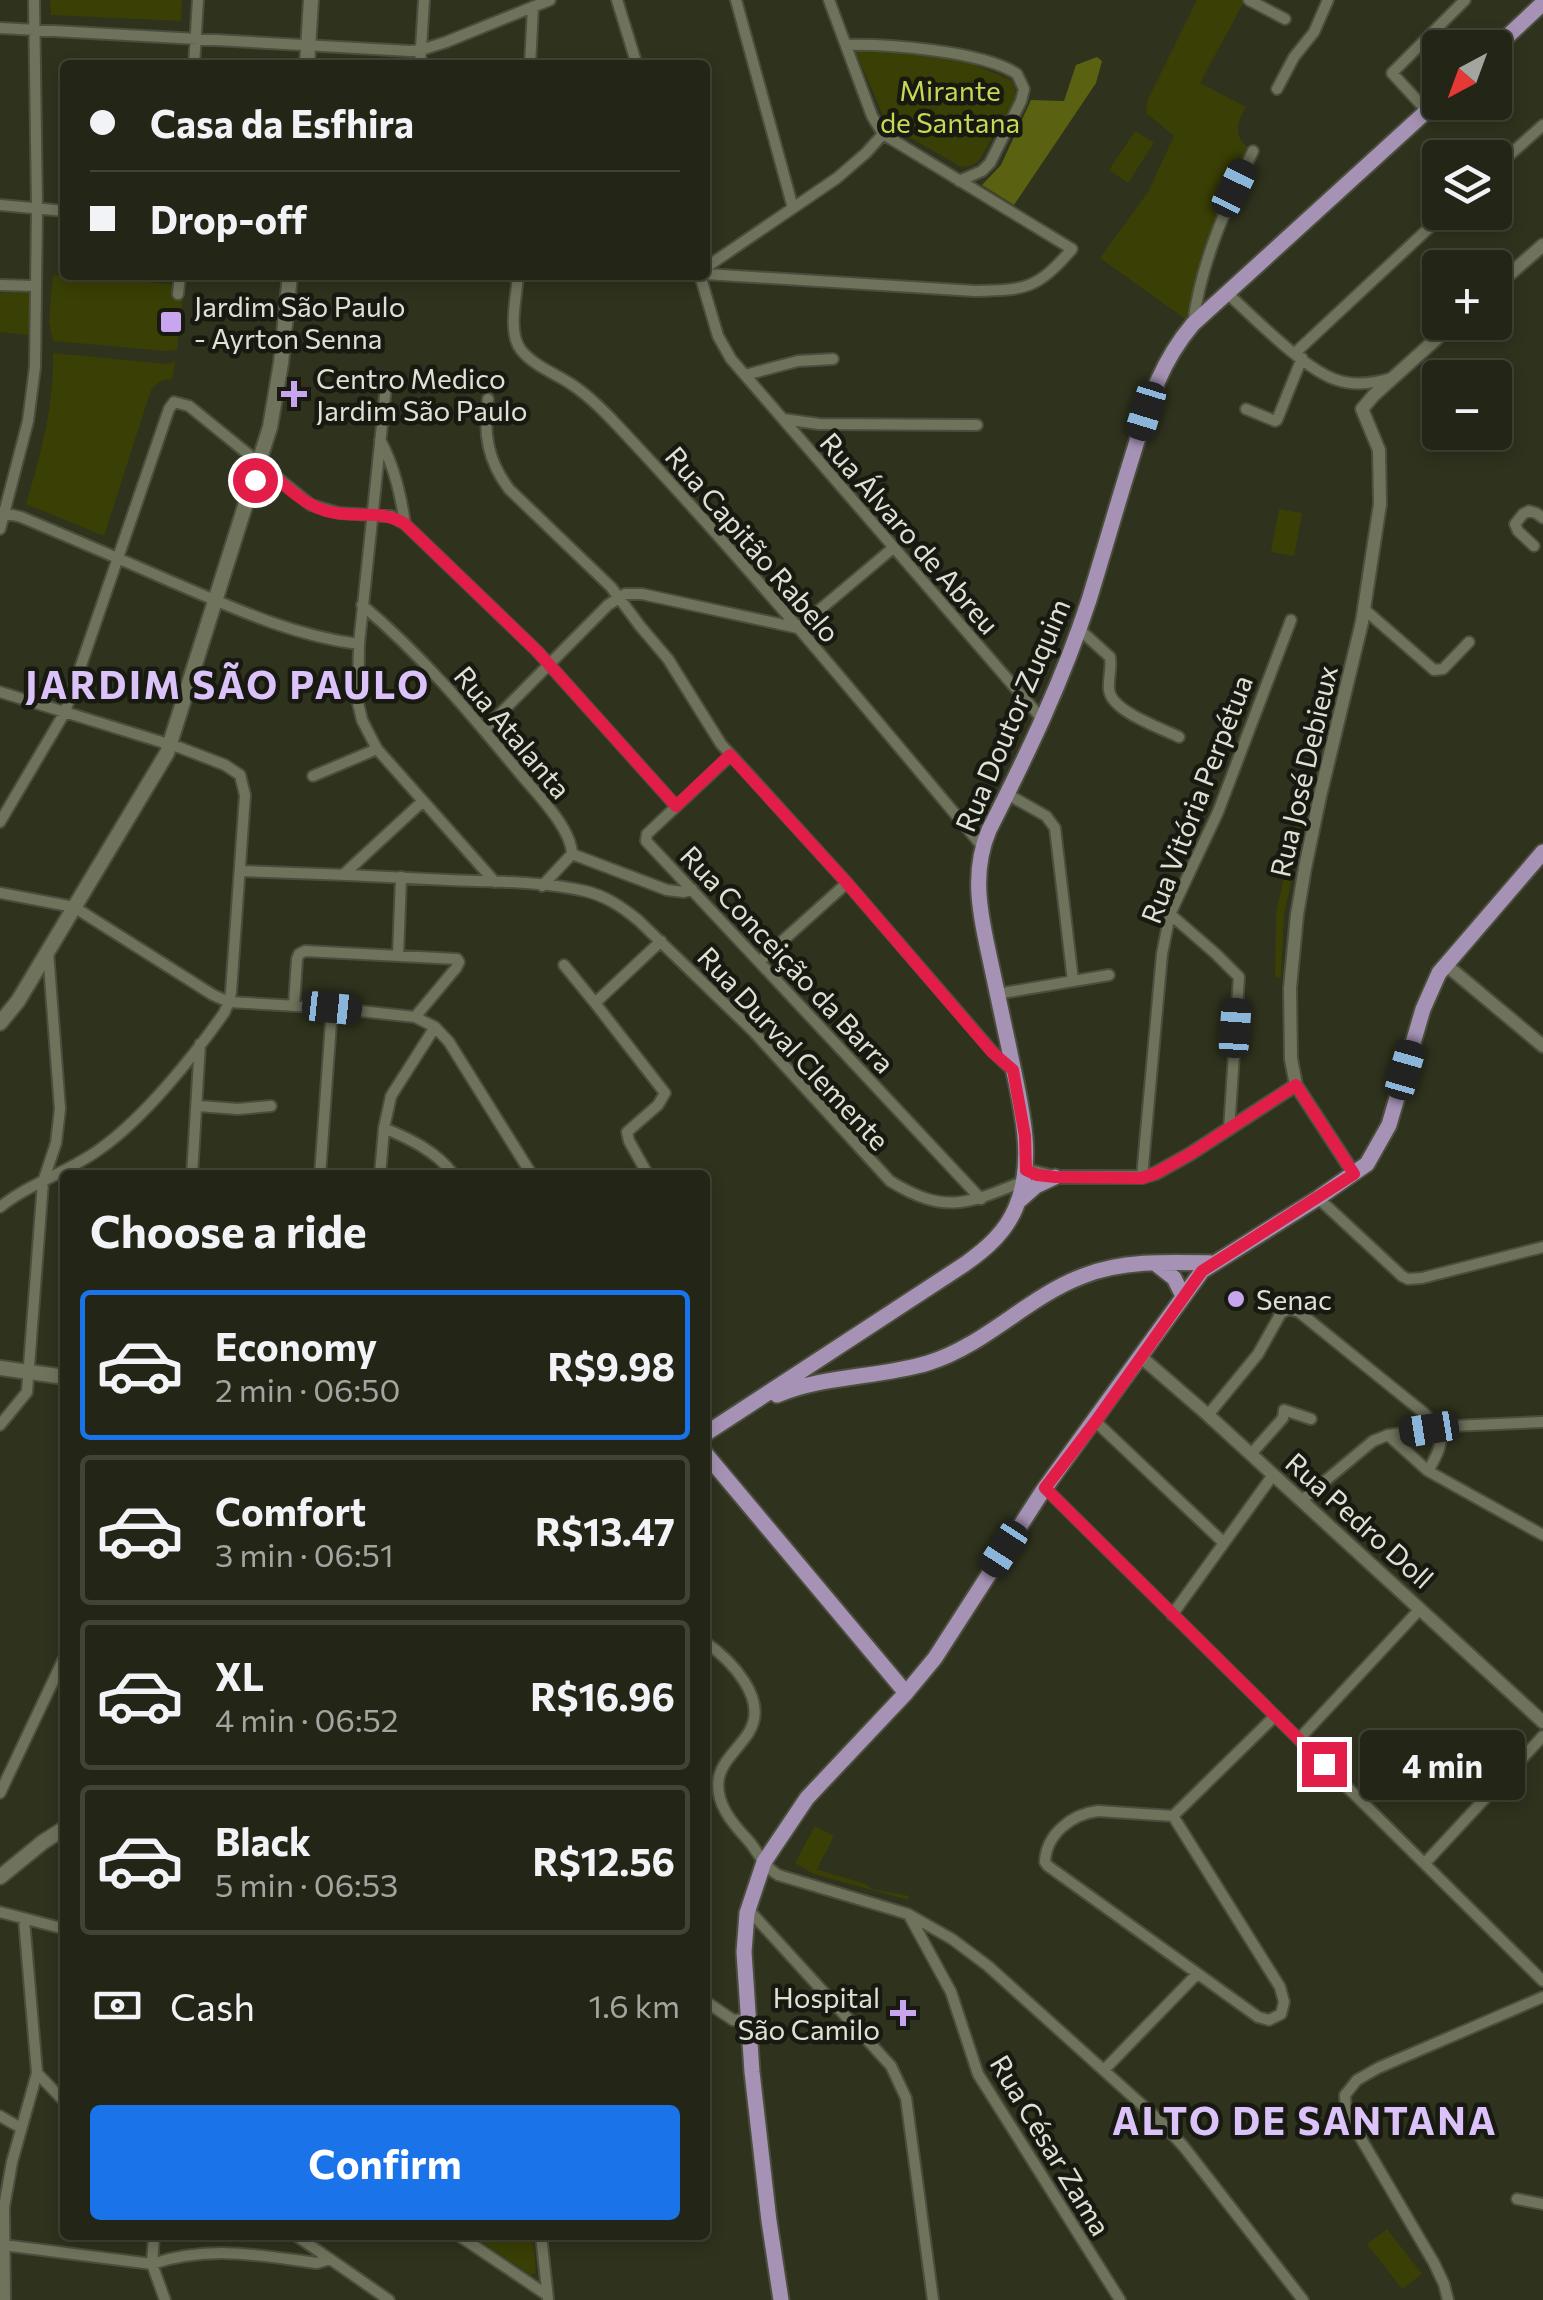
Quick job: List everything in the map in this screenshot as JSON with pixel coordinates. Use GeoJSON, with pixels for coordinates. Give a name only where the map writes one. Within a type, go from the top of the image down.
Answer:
{"type":"FeatureCollection","features":[{"type":"Feature","properties":{"kind":"main road"},"geometry":{"type":"LineString","coordinates":[[308,60],[311,0]]}},
{"type":"Feature","properties":{"kind":"main road"},"geometry":{"type":"LineString","coordinates":[[1512,32],[1543,3]]}},
{"type":"Feature","properties":{"kind":"main road","name":"Rua Doutor Zuquim"},"geometry":{"type":"LineString","coordinates":[[710,1431],[977,1255],[1000,1233],[1018,1201],[1025,1176],[1025,1136],[979,900],[982,846],[1043,720],[1079,629],[1155,384],[1173,348],[1226,292],[1422,116]]}},
{"type":"Feature","properties":{"kind":"main road"},"geometry":{"type":"LineString","coordinates":[[0,1023],[18,1001],[170,745],[260,464],[277,391],[289,280]]}},
{"type":"Feature","properties":{"kind":"main road"},"geometry":{"type":"LineString","coordinates":[[781,2300],[752,2072],[744,1952],[748,1908],[764,1862],[807,1798],[934,1658],[1045,1488],[1202,1271],[1366,1164],[1389,1126],[1432,985],[1445,964],[1543,852]]}},
{"type":"Feature","properties":{"kind":"main road"},"geometry":{"type":"LineString","coordinates":[[1018,1201],[1055,1177]]}},
{"type":"Feature","properties":{"kind":"main road"},"geometry":{"type":"LineString","coordinates":[[763,1396],[929,1362],[976,1341],[1080,1276],[1114,1267],[1213,1262]]}},
{"type":"Feature","properties":{"kind":"main road"},"geometry":{"type":"LineString","coordinates":[[1156,1264],[1174,1278],[1182,1296]]}},
{"type":"Feature","properties":{"kind":"main road"},"geometry":{"type":"LineString","coordinates":[[0,1368],[60,1376]]}},
{"type":"Feature","properties":{"kind":"main road"},"geometry":{"type":"LineString","coordinates":[[710,1458],[906,1693]]}},
{"type":"Feature","properties":{"kind":"main road"},"geometry":{"type":"LineString","coordinates":[[0,1877],[60,1831]]}},
{"type":"Feature","properties":{"kind":"street"},"geometry":{"type":"LineString","coordinates":[[0,529],[22,450],[35,367],[34,0]]}},
{"type":"Feature","properties":{"kind":"street"},"geometry":{"type":"LineString","coordinates":[[194,60],[198,0]]}},
{"type":"Feature","properties":{"kind":"street"},"geometry":{"type":"LineString","coordinates":[[420,60],[424,0]]}},
{"type":"Feature","properties":{"kind":"street"},"geometry":{"type":"LineString","coordinates":[[0,28],[421,50],[550,0]]}},
{"type":"Feature","properties":{"kind":"street"},"geometry":{"type":"LineString","coordinates":[[618,0],[636,60]]}},
{"type":"Feature","properties":{"kind":"street"},"geometry":{"type":"LineString","coordinates":[[736,0],[793,208]]}},
{"type":"Feature","properties":{"kind":"street"},"geometry":{"type":"LineString","coordinates":[[710,273],[974,292],[1007,290],[1040,282],[1072,249],[883,134],[872,116],[829,0]]}},
{"type":"Feature","properties":{"kind":"street"},"geometry":{"type":"LineString","coordinates":[[1249,0],[1286,19]]}},
{"type":"Feature","properties":{"kind":"street"},"geometry":{"type":"LineString","coordinates":[[1277,89],[1314,32],[1328,0]]}},
{"type":"Feature","properties":{"kind":"street"},"geometry":{"type":"LineString","coordinates":[[1434,30],[1464,0]]}},
{"type":"Feature","properties":{"kind":"street"},"geometry":{"type":"LineString","coordinates":[[530,60],[534,6]]}},
{"type":"Feature","properties":{"kind":"street"},"geometry":{"type":"LineString","coordinates":[[1422,43],[1392,73],[1422,106]]}},
{"type":"Feature","properties":{"kind":"street"},"geometry":{"type":"LineString","coordinates":[[846,46],[888,46],[988,62],[1016,74],[1022,81],[1021,100],[990,163],[959,181]]}},
{"type":"Feature","properties":{"kind":"street"},"geometry":{"type":"LineString","coordinates":[[1512,153],[1543,125]]}},
{"type":"Feature","properties":{"kind":"street"},"geometry":{"type":"LineString","coordinates":[[710,265],[836,178],[883,134]]}},
{"type":"Feature","properties":{"kind":"street"},"geometry":{"type":"LineString","coordinates":[[1192,324],[1210,245],[1252,151]]}},
{"type":"Feature","properties":{"kind":"street"},"geometry":{"type":"LineString","coordinates":[[0,205],[60,211]]}},
{"type":"Feature","properties":{"kind":"street"},"geometry":{"type":"LineString","coordinates":[[1246,409],[1277,420],[1299,356],[1428,230]]}},
{"type":"Feature","properties":{"kind":"street"},"geometry":{"type":"LineString","coordinates":[[1512,273],[1543,245]]}},
{"type":"Feature","properties":{"kind":"street"},"geometry":{"type":"LineString","coordinates":[[718,258],[735,276]]}},
{"type":"Feature","properties":{"kind":"street"},"geometry":{"type":"LineString","coordinates":[[178,294],[179,280]]}},
{"type":"Feature","properties":{"kind":"street","name":"Rua Capitão Rabelo"},"geometry":{"type":"LineString","coordinates":[[518,280],[514,329],[522,351],[597,405],[798,628],[982,846]]}},
{"type":"Feature","properties":{"kind":"street","name":"Rua Álvaro de Abreu"},"geometry":{"type":"LineString","coordinates":[[705,280],[718,336],[731,359],[1043,720]]}},
{"type":"Feature","properties":{"kind":"street"},"geometry":{"type":"LineString","coordinates":[[0,285],[36,286]]}},
{"type":"Feature","properties":{"kind":"street"},"geometry":{"type":"LineString","coordinates":[[1226,292],[1299,356],[1338,381],[1392,378],[1435,340]]}},
{"type":"Feature","properties":{"kind":"street"},"geometry":{"type":"LineString","coordinates":[[744,374],[778,365],[833,359]]}},
{"type":"Feature","properties":{"kind":"street"},"geometry":{"type":"LineString","coordinates":[[388,377],[362,605],[358,702],[367,734],[377,748],[495,882]]}},
{"type":"Feature","properties":{"kind":"street","name":"Rua José Debieux"},"geometry":{"type":"LineString","coordinates":[[1354,1174],[1296,1085],[1291,1059],[1290,988],[1297,915],[1364,609],[1381,483],[1379,450],[1362,409],[1392,378]]}},
{"type":"Feature","properties":{"kind":"street"},"geometry":{"type":"LineString","coordinates":[[488,399],[486,436],[496,472],[522,503],[602,577],[668,659],[730,755],[847,883],[992,1052],[1013,1070]]}},
{"type":"Feature","properties":{"kind":"street"},"geometry":{"type":"LineString","coordinates":[[0,822],[64,712],[174,402],[189,406],[312,505],[338,514],[391,516],[405,524],[549,664],[676,806]]}},
{"type":"Feature","properties":{"kind":"street"},"geometry":{"type":"LineString","coordinates":[[782,418],[819,424],[977,426]]}},
{"type":"Feature","properties":{"kind":"street"},"geometry":{"type":"LineString","coordinates":[[380,438],[400,494],[405,524]]}},
{"type":"Feature","properties":{"kind":"street"},"geometry":{"type":"LineString","coordinates":[[1543,518],[1529,511],[1516,524],[1533,546],[1543,534]]}},
{"type":"Feature","properties":{"kind":"street"},"geometry":{"type":"LineString","coordinates":[[2,512],[312,636],[359,644]]}},
{"type":"Feature","properties":{"kind":"street"},"geometry":{"type":"LineString","coordinates":[[484,730],[625,594],[642,594],[798,628],[893,548]]}},
{"type":"Feature","properties":{"kind":"street","name":"Rua Atalanta"},"geometry":{"type":"LineString","coordinates":[[362,605],[415,653],[484,730],[556,818],[571,841],[572,854]]}},
{"type":"Feature","properties":{"kind":"street"},"geometry":{"type":"LineString","coordinates":[[1364,609],[1434,670],[1444,669],[1469,642]]}},
{"type":"Feature","properties":{"kind":"street","name":"Rua Vitória Perpétua"},"geometry":{"type":"LineString","coordinates":[[1142,1178],[1162,954],[1170,914],[1218,812],[1291,620]]}},
{"type":"Feature","properties":{"kind":"street"},"geometry":{"type":"LineString","coordinates":[[1079,629],[1110,657],[1108,690],[1114,702],[1179,737]]}},
{"type":"Feature","properties":{"kind":"street"},"geometry":{"type":"LineString","coordinates":[[0,692],[225,765],[240,776],[246,796],[229,1002],[200,1044],[147,1106],[113,1139],[65,1170]]}},
{"type":"Feature","properties":{"kind":"street"},"geometry":{"type":"LineString","coordinates":[[313,776],[377,748]]}},
{"type":"Feature","properties":{"kind":"street","name":"Rua Conceição da Barra"},"geometry":{"type":"LineString","coordinates":[[730,755],[645,839],[980,1199]]}},
{"type":"Feature","properties":{"kind":"street"},"geometry":{"type":"LineString","coordinates":[[1007,794],[1046,816],[1054,828],[1072,981]]}},
{"type":"Feature","properties":{"kind":"street"},"geometry":{"type":"LineString","coordinates":[[344,874],[422,800]]}},
{"type":"Feature","properties":{"kind":"street"},"geometry":{"type":"LineString","coordinates":[[542,886],[572,854],[667,890],[692,889]]}},
{"type":"Feature","properties":{"kind":"street","name":"Rua Durval Clemente"},"geometry":{"type":"LineString","coordinates":[[241,870],[495,882],[586,891],[605,898],[622,906],[753,1031],[890,1180],[907,1191],[948,1203],[980,1199],[1025,1176]]}},
{"type":"Feature","properties":{"kind":"street"},"geometry":{"type":"LineString","coordinates":[[398,956],[401,878]]}},
{"type":"Feature","properties":{"kind":"street"},"geometry":{"type":"LineString","coordinates":[[760,961],[847,883]]}},
{"type":"Feature","properties":{"kind":"street"},"geometry":{"type":"LineString","coordinates":[[0,893],[74,907],[212,996],[229,1002],[415,1016],[435,1026],[474,1078],[529,1170]]}},
{"type":"Feature","properties":{"kind":"street"},"geometry":{"type":"LineString","coordinates":[[1170,914],[1239,977],[1228,1130]]}},
{"type":"Feature","properties":{"kind":"street"},"geometry":{"type":"LineString","coordinates":[[594,1003],[660,941]]}},
{"type":"Feature","properties":{"kind":"street"},"geometry":{"type":"LineString","coordinates":[[0,1425],[27,1392],[43,1182],[54,1156],[60,1108],[48,951]]}},
{"type":"Feature","properties":{"kind":"street"},"geometry":{"type":"LineString","coordinates":[[294,1006],[297,959],[302,952],[457,958],[459,962],[415,1016]]}},
{"type":"Feature","properties":{"kind":"street"},"geometry":{"type":"LineString","coordinates":[[1445,964],[1543,1046]]}},
{"type":"Feature","properties":{"kind":"street"},"geometry":{"type":"LineString","coordinates":[[564,965],[665,1093],[658,1105],[627,1132],[645,1170]]}},
{"type":"Feature","properties":{"kind":"street"},"geometry":{"type":"LineString","coordinates":[[997,994],[1108,976]]}},
{"type":"Feature","properties":{"kind":"street"},"geometry":{"type":"LineString","coordinates":[[320,1170],[332,1008]]}},
{"type":"Feature","properties":{"kind":"street"},"geometry":{"type":"LineString","coordinates":[[380,1170],[384,1128],[396,1087],[435,1026]]}},
{"type":"Feature","properties":{"kind":"street"},"geometry":{"type":"LineString","coordinates":[[192,1170],[200,1044]]}},
{"type":"Feature","properties":{"kind":"street"},"geometry":{"type":"LineString","coordinates":[[1025,1176],[1142,1178],[1169,1166],[1296,1085]]}},
{"type":"Feature","properties":{"kind":"street"},"geometry":{"type":"LineString","coordinates":[[198,1106],[271,1106]]}},
{"type":"Feature","properties":{"kind":"street"},"geometry":{"type":"LineString","coordinates":[[384,1128],[428,1150],[450,1170]]}},
{"type":"Feature","properties":{"kind":"street"},"geometry":{"type":"LineString","coordinates":[[0,1207],[60,1173]]}},
{"type":"Feature","properties":{"kind":"street"},"geometry":{"type":"LineString","coordinates":[[1318,1198],[1408,1278],[1422,1278],[1543,1246]]}},
{"type":"Feature","properties":{"kind":"street"},"geometry":{"type":"LineString","coordinates":[[1208,1416],[1258,1354],[1280,1313],[1289,1309],[1317,1325],[1439,1428],[1440,1445],[1428,1471]]}},
{"type":"Feature","properties":{"kind":"street","name":"Rua Pedro Doll"},"geometry":{"type":"LineString","coordinates":[[1141,1357],[1543,1722]]}},
{"type":"Feature","properties":{"kind":"street"},"geometry":{"type":"LineString","coordinates":[[1251,1454],[1283,1418],[1284,1410],[1311,1419]]}},
{"type":"Feature","properties":{"kind":"street"},"geometry":{"type":"LineString","coordinates":[[1096,1421],[1224,1544]]}},
{"type":"Feature","properties":{"kind":"street"},"geometry":{"type":"LineString","coordinates":[[1301,1500],[1373,1441],[1388,1435],[1543,1422]]}},
{"type":"Feature","properties":{"kind":"street"},"geometry":{"type":"LineString","coordinates":[[1388,1435],[1428,1471],[1543,1535]]}},
{"type":"Feature","properties":{"kind":"street"},"geometry":{"type":"LineString","coordinates":[[1172,1615],[1274,1475]]}},
{"type":"Feature","properties":{"kind":"street"},"geometry":{"type":"LineString","coordinates":[[1045,1488],[1543,1981]]}},
{"type":"Feature","properties":{"kind":"street"},"geometry":{"type":"LineString","coordinates":[[1298,1739],[1420,1609]]}},
{"type":"Feature","properties":{"kind":"street"},"geometry":{"type":"LineString","coordinates":[[710,1646],[728,1661],[754,1699],[754,1723],[722,1770],[718,1791],[733,1824],[764,1862],[778,1874],[908,1914],[952,1939],[988,1966],[1161,2122],[1303,2300]]}},
{"type":"Feature","properties":{"kind":"street"},"geometry":{"type":"LineString","coordinates":[[0,1794],[60,1667]]}},
{"type":"Feature","properties":{"kind":"street"},"geometry":{"type":"LineString","coordinates":[[1173,1816],[1280,1987],[1283,2009],[1276,2018],[1258,2017],[1045,1862],[1047,1849],[1060,1829],[1088,1812],[1173,1816],[1275,1716]]}},
{"type":"Feature","properties":{"kind":"street"},"geometry":{"type":"LineString","coordinates":[[1425,1864],[1543,1736]]}},
{"type":"Feature","properties":{"kind":"street"},"geometry":{"type":"LineString","coordinates":[[748,1908],[891,2066],[906,2098],[934,2300]]}},
{"type":"Feature","properties":{"kind":"street"},"geometry":{"type":"LineString","coordinates":[[0,1912],[60,1928]]}},
{"type":"Feature","properties":{"kind":"street","name":"Rua César Zama"},"geometry":{"type":"LineString","coordinates":[[908,1914],[952,1992],[978,2074],[1120,2300]]}},
{"type":"Feature","properties":{"kind":"street"},"geometry":{"type":"LineString","coordinates":[[5,2300],[4,2207],[37,2073],[24,1919]]}},
{"type":"Feature","properties":{"kind":"street"},"geometry":{"type":"LineString","coordinates":[[932,1953],[952,1939]]}},
{"type":"Feature","properties":{"kind":"street"},"geometry":{"type":"LineString","coordinates":[[1104,2070],[1197,1974]]}},
{"type":"Feature","properties":{"kind":"street"},"geometry":{"type":"LineString","coordinates":[[1448,2300],[1434,2263],[1346,2113],[1345,2095],[1357,2080],[1378,2068],[1543,1997]]}},
{"type":"Feature","properties":{"kind":"street"},"geometry":{"type":"LineString","coordinates":[[710,2004],[733,2020],[748,2019]]}},
{"type":"Feature","properties":{"kind":"street"},"geometry":{"type":"LineString","coordinates":[[37,2073],[60,2097]]}},
{"type":"Feature","properties":{"kind":"street"},"geometry":{"type":"LineString","coordinates":[[0,2116],[22,2128]]}},
{"type":"Feature","properties":{"kind":"street"},"geometry":{"type":"LineString","coordinates":[[1517,2200],[1543,2204]]}},
{"type":"Feature","properties":{"kind":"street"},"geometry":{"type":"LineString","coordinates":[[154,2240],[152,2264],[165,2300]]}},
{"type":"Feature","properties":{"kind":"street"},"geometry":{"type":"LineString","coordinates":[[303,2240],[388,2300]]}},
{"type":"Feature","properties":{"kind":"street"},"geometry":{"type":"LineString","coordinates":[[467,2240],[547,2297]]}},
{"type":"Feature","properties":{"kind":"street"},"geometry":{"type":"LineString","coordinates":[[541,2240],[547,2297]]}},
{"type":"Feature","properties":{"kind":"street"},"geometry":{"type":"LineString","coordinates":[[2,2242],[152,2264],[202,2252],[317,2262],[330,2258]]}},
{"type":"Feature","properties":{"kind":"green space"},"geometry":{"type":"Polygon","coordinates":[[[50,0],[182,0],[181,21],[51,15],[50,0]]]}},
{"type":"Feature","properties":{"kind":"green space"},"geometry":{"type":"Polygon","coordinates":[[[1197,0],[1245,0],[1200,83],[1246,107],[1238,129],[1240,139],[1249,149],[1216,219],[1185,319],[1100,258],[1148,192],[1174,136],[1146,113],[1148,99],[1197,0]]]}},
{"type":"Feature","properties":{"kind":"green space","name":"Mirante de Santana"},"geometry":{"type":"Polygon","coordinates":[[[857,49],[958,58],[1011,80],[1016,89],[1015,99],[978,162],[961,167],[887,124],[856,53],[857,49]]]}},
{"type":"Feature","properties":{"kind":"green space"},"geometry":{"type":"Polygon","coordinates":[[[1097,57],[1102,61],[1096,83],[1014,205],[982,185],[1001,165],[1031,100],[1064,101],[1076,65],[1097,57]]]}},
{"type":"Feature","properties":{"kind":"green space"},"geometry":{"type":"Polygon","coordinates":[[[1135,131],[1154,143],[1128,183],[1109,170],[1135,131]]]}},
{"type":"Feature","properties":{"kind":"green space"},"geometry":{"type":"Polygon","coordinates":[[[53,275],[60,276],[60,280],[184,285],[177,350],[53,341],[49,322],[53,275]]]}},
{"type":"Feature","properties":{"kind":"green space"},"geometry":{"type":"Polygon","coordinates":[[[0,293],[32,293],[28,335],[0,332],[0,293]]]}},
{"type":"Feature","properties":{"kind":"green space"},"geometry":{"type":"Polygon","coordinates":[[[53,353],[175,362],[172,379],[160,381],[151,390],[104,536],[26,504],[49,411],[53,353]]]}},
{"type":"Feature","properties":{"kind":"green space"},"geometry":{"type":"Polygon","coordinates":[[[1279,509],[1302,513],[1294,556],[1271,552],[1279,509]]]}},
{"type":"Feature","properties":{"kind":"green space"},"geometry":{"type":"Polygon","coordinates":[[[1301,798],[1309,800],[1284,915],[1281,978],[1275,977],[1276,914],[1301,798]]]}},
{"type":"Feature","properties":{"kind":"green space"},"geometry":{"type":"Polygon","coordinates":[[[815,1826],[834,1836],[816,1871],[909,1896],[908,1900],[814,1874],[795,1863],[815,1826]]]}},
{"type":"Feature","properties":{"kind":"green space"},"geometry":{"type":"Polygon","coordinates":[[[1387,2229],[1422,2274],[1402,2289],[1367,2244],[1387,2229]]]}},
{"type":"Feature","properties":{"kind":"green space"},"geometry":{"type":"Polygon","coordinates":[[[533,2240],[536,2273],[531,2275],[482,2242],[533,2240]]]}},
{"type":"Feature","properties":{"kind":"place","name":"Jardim São Paulo - Ayrton Senna"},"geometry":{"type":"Point","coordinates":[171,322]}},
{"type":"Feature","properties":{"kind":"place","name":"Centro Medico Jardim São Paulo"},"geometry":{"type":"Point","coordinates":[294,394]}},
{"type":"Feature","properties":{"kind":"place","name":"Senac"},"geometry":{"type":"Point","coordinates":[1236,1299]}},
{"type":"Feature","properties":{"kind":"place","name":"Hospital São Camilo"},"geometry":{"type":"Point","coordinates":[903,2013]}},
{"type":"Feature","properties":{"kind":"district","name":"JARDIM SÃO PAULO"},"geometry":{"type":"Point","coordinates":[228,683]}},
{"type":"Feature","properties":{"kind":"district","name":"ALTO DE SANTANA"},"geometry":{"type":"Point","coordinates":[1305,2119]}},
{"type":"Feature","properties":{"kind":"route"},"geometry":{"type":"LineString","coordinates":[[255,480],[260,464],[297,495],[324,510],[391,516],[405,524],[537,651],[676,806],[730,755],[847,883],[992,1052],[1013,1070],[1025,1136],[1026,1170],[1055,1177],[1142,1178],[1190,1154],[1296,1085],[1354,1174],[1202,1271],[1045,1488],[1324,1764]]}}]}
